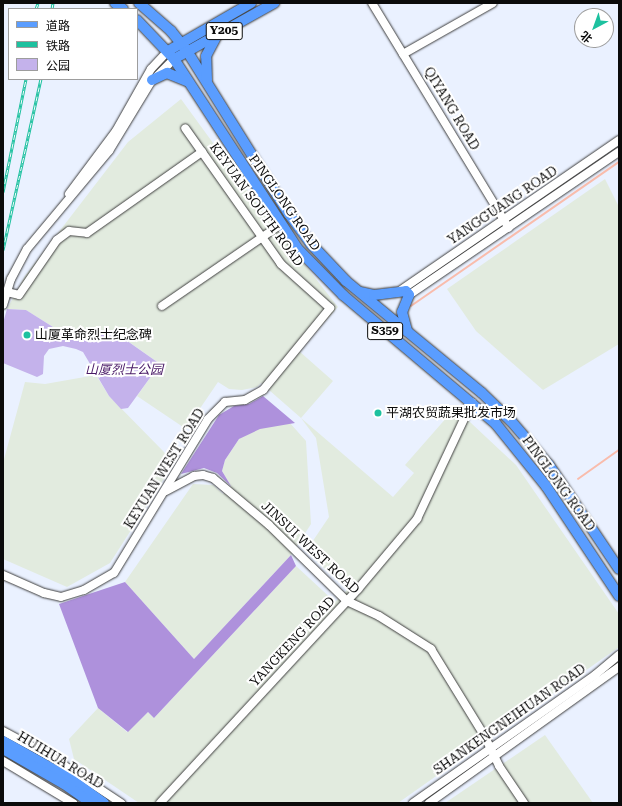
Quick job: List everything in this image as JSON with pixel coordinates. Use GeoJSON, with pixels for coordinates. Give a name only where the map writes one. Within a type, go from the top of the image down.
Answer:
{"type":"FeatureCollection","features":[{"type":"Feature","properties":{"kind":"main road","name":"PINGLONG ROAD"},"geometry":{"type":"LineString","coordinates":[[139,3],[181,42],[301,231],[322,257],[356,289],[410,335],[482,393],[529,440],[565,487],[619,569]]}},
{"type":"Feature","properties":{"kind":"main road","name":"Y205"},"geometry":{"type":"LineString","coordinates":[[171,55],[181,42],[251,3]]}},
{"type":"Feature","properties":{"kind":"main road","name":"Y205"},"geometry":{"type":"LineString","coordinates":[[171,55],[187,51],[274,3]]}},
{"type":"Feature","properties":{"kind":"main road","name":"PINGLONG ROAD"},"geometry":{"type":"LineString","coordinates":[[138,21],[171,55],[280,225],[323,277],[472,402],[496,424],[530,464],[619,596]]}},
{"type":"Feature","properties":{"kind":"main road"},"geometry":{"type":"LineString","coordinates":[[210,87],[206,71],[206,56],[210,45],[221,32]]}},
{"type":"Feature","properties":{"kind":"main road"},"geometry":{"type":"LineString","coordinates":[[152,80],[167,73],[179,76],[191,85]]}},
{"type":"Feature","properties":{"kind":"main road"},"geometry":{"type":"LineString","coordinates":[[356,289],[374,295],[405,293],[402,312],[404,324],[410,335]]}},
{"type":"Feature","properties":{"kind":"main road","name":"HUIHUA ROAD"},"geometry":{"type":"LineString","coordinates":[[3,741],[91,803]]}},
{"type":"Feature","properties":{"kind":"main road","name":"HUIHUA ROAD"},"geometry":{"type":"LineString","coordinates":[[3,750],[36,763],[104,803]]}},
{"type":"Feature","properties":{"kind":"street","name":"QIYANG ROAD"},"geometry":{"type":"LineString","coordinates":[[372,3],[509,228]]}},
{"type":"Feature","properties":{"kind":"street"},"geometry":{"type":"LineString","coordinates":[[403,54],[493,3]]}},
{"type":"Feature","properties":{"kind":"street"},"geometry":{"type":"LineString","coordinates":[[3,305],[7,292],[27,249],[66,200],[116,142],[152,80],[171,55]]}},
{"type":"Feature","properties":{"kind":"street"},"geometry":{"type":"LineString","coordinates":[[66,200],[73,185],[119,126],[151,69],[171,55]]}},
{"type":"Feature","properties":{"kind":"street","name":"KEYUAN SOUTH ROAD"},"geometry":{"type":"LineString","coordinates":[[185,128],[281,264],[330,308]]}},
{"type":"Feature","properties":{"kind":"street","name":"YANGGUANG ROAD"},"geometry":{"type":"LineString","coordinates":[[405,293],[619,140]]}},
{"type":"Feature","properties":{"kind":"street"},"geometry":{"type":"LineString","coordinates":[[7,292],[19,295],[56,240],[69,231],[87,233],[202,152]]}},
{"type":"Feature","properties":{"kind":"street","name":"YANGGUANG ROAD"},"geometry":{"type":"LineString","coordinates":[[405,293],[509,228],[619,152]]}},
{"type":"Feature","properties":{"kind":"street"},"geometry":{"type":"LineString","coordinates":[[162,306],[280,225]]}},
{"type":"Feature","properties":{"kind":"street","name":"KEYUAN WEST ROAD"},"geometry":{"type":"LineString","coordinates":[[3,575],[53,596],[60,597],[84,590],[114,573],[208,419],[217,408],[225,402],[245,400],[263,390],[330,308]]}},
{"type":"Feature","properties":{"kind":"street","name":"YANGKENG ROAD"},"geometry":{"type":"LineString","coordinates":[[160,803],[347,601],[417,519],[472,402]]}},
{"type":"Feature","properties":{"kind":"street","name":"JINSUI WEST ROAD"},"geometry":{"type":"LineString","coordinates":[[164,492],[194,476],[203,474],[213,478],[269,525],[347,601],[379,616],[431,649],[494,757],[524,803]]}},
{"type":"Feature","properties":{"kind":"street","name":"SHANKENGNEIHUAN ROAD"},"geometry":{"type":"LineString","coordinates":[[413,803],[595,675],[619,655]]}},
{"type":"Feature","properties":{"kind":"street","name":"SHANKENGNEIHUAN ROAD"},"geometry":{"type":"LineString","coordinates":[[429,803],[619,667]]}},
{"type":"Feature","properties":{"kind":"street"},"geometry":{"type":"LineString","coordinates":[[3,731],[53,758],[121,803]]}},
{"type":"Feature","properties":{"kind":"street"},"geometry":{"type":"LineString","coordinates":[[3,762],[73,803]]}},
{"type":"Feature","properties":{"kind":"shaded area"},"geometry":{"type":"Polygon","coordinates":[[[181,99],[267,217],[338,307],[299,351],[333,381],[301,418],[261,383],[257,387],[242,390],[229,389],[218,382],[186,429],[137,396],[160,364],[123,338],[90,332],[72,339],[26,310],[7,309],[25,276],[128,142],[181,99]]]}},
{"type":"Feature","properties":{"kind":"shaded area"},"geometry":{"type":"Polygon","coordinates":[[[605,179],[619,207],[619,344],[543,390],[476,331],[447,289],[605,179]]]}},
{"type":"Feature","properties":{"kind":"shaded area"},"geometry":{"type":"Polygon","coordinates":[[[96,375],[109,396],[164,452],[172,466],[110,563],[67,587],[3,559],[3,463],[25,382],[45,384],[96,375]]]}},
{"type":"Feature","properties":{"kind":"shaded area"},"geometry":{"type":"Polygon","coordinates":[[[263,396],[295,423],[260,429],[239,439],[225,460],[222,471],[231,486],[217,473],[204,468],[181,474],[219,415],[234,406],[249,404],[263,396]]]}},
{"type":"Feature","properties":{"kind":"shaded area"},"geometry":{"type":"Polygon","coordinates":[[[455,408],[516,465],[619,614],[619,647],[398,803],[139,803],[74,759],[69,739],[98,708],[127,732],[148,712],[154,718],[296,566],[335,602],[347,590],[306,551],[329,517],[316,438],[301,418],[393,497],[414,473],[405,465],[455,408]]]}},
{"type":"Feature","properties":{"kind":"shaded area"},"geometry":{"type":"Polygon","coordinates":[[[289,422],[306,441],[311,524],[291,555],[194,659],[125,582],[193,484],[213,485],[223,494],[231,486],[222,471],[225,460],[239,439],[250,428],[289,422]]]}},
{"type":"Feature","properties":{"kind":"shaded area"},"geometry":{"type":"Polygon","coordinates":[[[291,555],[296,566],[154,718],[148,712],[128,732],[98,708],[59,604],[125,582],[194,659],[291,555]]]}},
{"type":"Feature","properties":{"kind":"shaded area"},"geometry":{"type":"Polygon","coordinates":[[[545,735],[593,803],[445,803],[545,735]]]}},
{"type":"Feature","properties":{"kind":"green space","name":"山厦烈士公园"},"geometry":{"type":"Polygon","coordinates":[[[7,309],[26,310],[72,339],[90,332],[123,338],[160,364],[128,408],[121,409],[109,396],[83,352],[76,349],[63,346],[49,349],[44,356],[43,374],[37,377],[3,363],[3,323],[7,309]]]}},
{"type":"Feature","properties":{"kind":"waterway"},"geometry":{"type":"LineString","coordinates":[[411,306],[619,162]]}},
{"type":"Feature","properties":{"kind":"waterway"},"geometry":{"type":"LineString","coordinates":[[578,479],[619,450]]}},
{"type":"Feature","properties":{"kind":"railway"},"geometry":{"type":"LineString","coordinates":[[36,8],[38,3]]}},
{"type":"Feature","properties":{"kind":"railway"},"geometry":{"type":"LineString","coordinates":[[52,8],[53,3]]}},
{"type":"Feature","properties":{"kind":"railway"},"geometry":{"type":"LineString","coordinates":[[3,192],[26,80]]}},
{"type":"Feature","properties":{"kind":"railway"},"geometry":{"type":"LineString","coordinates":[[3,250],[41,80]]}},
{"type":"Feature","properties":{"kind":"place","name":"山厦革命烈士纪念碑"},"geometry":{"type":"Point","coordinates":[27,335]}},
{"type":"Feature","properties":{"kind":"place","name":"平湖农贸蔬果批发市场"},"geometry":{"type":"Point","coordinates":[378,413]}}]}
